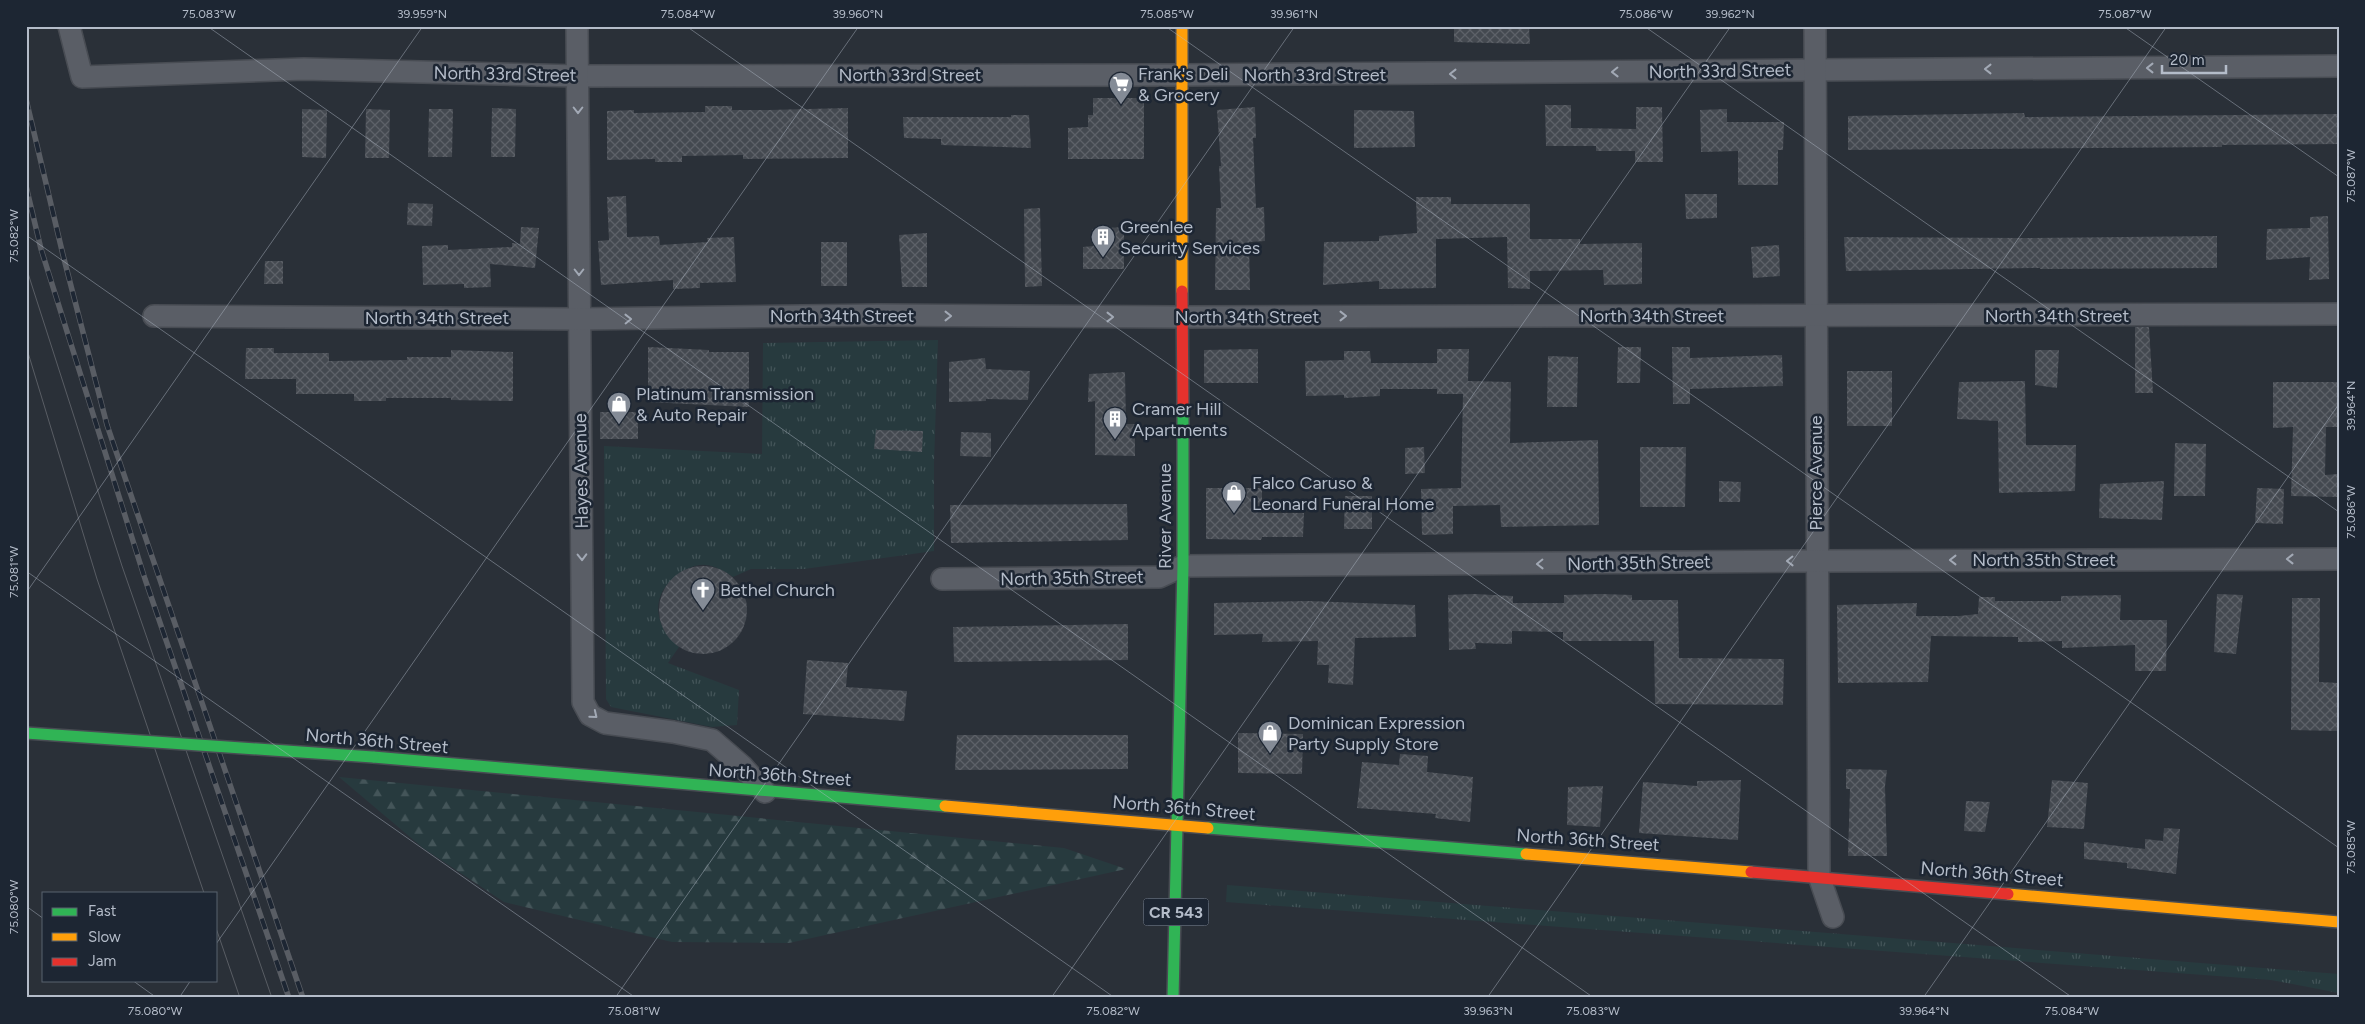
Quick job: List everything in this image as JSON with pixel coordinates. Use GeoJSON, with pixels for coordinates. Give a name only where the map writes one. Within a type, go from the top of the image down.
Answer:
{"type":"FeatureCollection","features":[{"type":"Feature","properties":{"kind":"street","name":"North 33rd Street"},"geometry":{"type":"LineString","coordinates":[[69,26],[82,78],[304,69],[577,76],[1182,76],[2339,66]]}},
{"type":"Feature","properties":{"kind":"street","name":"Hayes Avenue"},"geometry":{"type":"LineString","coordinates":[[577,26],[583,702],[590,715],[605,723],[673,732],[712,740],[742,766],[764,792]]}},
{"type":"Feature","properties":{"kind":"street","name":"River Avenue"},"geometry":{"type":"LineString","coordinates":[[1178,826],[1183,566],[1181,317],[1182,26]]}},
{"type":"Feature","properties":{"kind":"street","name":"Pierce Avenue"},"geometry":{"type":"LineString","coordinates":[[1815,26],[1819,876],[1834,917]]}},
{"type":"Feature","properties":{"kind":"street","name":"North 34th Street"},"geometry":{"type":"LineString","coordinates":[[154,316],[579,319],[881,315],[1181,317],[2339,314]]}},
{"type":"Feature","properties":{"kind":"street","name":"North 35th Street"},"geometry":{"type":"LineString","coordinates":[[942,580],[1159,577],[1183,566],[1817,560],[2339,559]]}},
{"type":"Feature","properties":{"kind":"street","name":"North 36th Street"},"geometry":{"type":"LineString","coordinates":[[26,733],[373,757],[764,792],[934,804],[1178,826],[1819,876],[2339,922]]}},
{"type":"Feature","properties":{"kind":"street","name":"CR 543"},"geometry":{"type":"LineString","coordinates":[[1173,998],[1178,826]]}},
{"type":"Feature","properties":{"kind":"green space"},"geometry":{"type":"Polygon","coordinates":[[[938,340],[934,464],[934,551],[804,569],[751,569],[733,577],[720,569],[708,565],[699,565],[685,570],[670,581],[663,590],[659,600],[658,610],[664,629],[679,647],[668,663],[739,690],[737,725],[712,727],[611,707],[606,699],[604,446],[762,454],[763,343],[938,340]]]}},
{"type":"Feature","properties":{"kind":"green space"},"geometry":{"type":"Polygon","coordinates":[[[339,777],[1064,848],[1126,869],[789,943],[672,942],[504,902],[423,848],[339,777]]]}},
{"type":"Feature","properties":{"kind":"green space"},"geometry":{"type":"Polygon","coordinates":[[[1227,885],[2339,974],[2339,993],[2271,980],[1226,902],[1227,885]]]}},
{"type":"Feature","properties":{"kind":"building"},"geometry":{"type":"Polygon","coordinates":[[[1454,26],[1529,26],[1530,44],[1454,42],[1454,26]]]}},
{"type":"Feature","properties":{"kind":"building"},"geometry":{"type":"Polygon","coordinates":[[[1093,98],[1144,98],[1144,159],[1068,159],[1068,128],[1088,127],[1088,115],[1093,115],[1093,98]]]}},
{"type":"Feature","properties":{"kind":"building"},"geometry":{"type":"Polygon","coordinates":[[[1545,105],[1571,105],[1571,128],[1636,129],[1636,107],[1662,107],[1663,162],[1635,162],[1635,151],[1596,151],[1596,146],[1546,146],[1545,105]]]}},
{"type":"Feature","properties":{"kind":"building"},"geometry":{"type":"Polygon","coordinates":[[[705,106],[732,106],[732,110],[848,108],[848,158],[743,159],[743,155],[682,156],[682,162],[655,162],[655,159],[607,160],[607,111],[634,110],[634,113],[705,112],[705,106]]]}},
{"type":"Feature","properties":{"kind":"building"},"geometry":{"type":"Polygon","coordinates":[[[1255,107],[1256,138],[1253,138],[1256,208],[1264,207],[1265,241],[1249,242],[1250,290],[1215,290],[1216,208],[1221,208],[1219,166],[1221,166],[1217,110],[1255,107]]]}},
{"type":"Feature","properties":{"kind":"building"},"geometry":{"type":"Polygon","coordinates":[[[492,108],[516,109],[515,157],[491,157],[492,108]]]}},
{"type":"Feature","properties":{"kind":"building"},"geometry":{"type":"Polygon","coordinates":[[[302,109],[327,110],[326,158],[302,157],[302,109]]]}},
{"type":"Feature","properties":{"kind":"building"},"geometry":{"type":"Polygon","coordinates":[[[366,109],[390,110],[389,158],[365,158],[366,109]]]}},
{"type":"Feature","properties":{"kind":"building"},"geometry":{"type":"Polygon","coordinates":[[[429,109],[453,109],[452,157],[428,157],[429,109]]]}},
{"type":"Feature","properties":{"kind":"building"},"geometry":{"type":"Polygon","coordinates":[[[1727,109],[1727,122],[1784,122],[1783,150],[1778,150],[1778,185],[1738,185],[1738,151],[1701,152],[1700,110],[1727,109]]]}},
{"type":"Feature","properties":{"kind":"building"},"geometry":{"type":"Polygon","coordinates":[[[1354,110],[1414,111],[1415,147],[1354,148],[1354,110]]]}},
{"type":"Feature","properties":{"kind":"building"},"geometry":{"type":"Polygon","coordinates":[[[2024,113],[2025,117],[2339,114],[2339,144],[2222,145],[2222,147],[1848,150],[1848,116],[2024,113]]]}},
{"type":"Feature","properties":{"kind":"building"},"geometry":{"type":"Polygon","coordinates":[[[1011,115],[1029,115],[1031,148],[941,145],[941,139],[904,138],[903,117],[1011,117],[1011,115]]]}},
{"type":"Feature","properties":{"kind":"building"},"geometry":{"type":"Polygon","coordinates":[[[1685,194],[1717,194],[1717,218],[1686,219],[1685,194]]]}},
{"type":"Feature","properties":{"kind":"building"},"geometry":{"type":"Polygon","coordinates":[[[626,196],[627,237],[659,236],[660,245],[708,242],[707,238],[734,237],[736,282],[700,283],[700,288],[673,289],[673,280],[601,285],[598,241],[609,240],[607,197],[626,196]]]}},
{"type":"Feature","properties":{"kind":"building"},"geometry":{"type":"Polygon","coordinates":[[[1416,197],[1451,197],[1451,204],[1530,204],[1530,239],[1580,239],[1580,244],[1642,243],[1642,284],[1604,285],[1603,270],[1530,271],[1530,289],[1508,288],[1507,237],[1436,239],[1436,288],[1379,289],[1379,281],[1323,285],[1324,242],[1379,241],[1379,236],[1417,233],[1416,197]]]}},
{"type":"Feature","properties":{"kind":"building"},"geometry":{"type":"Polygon","coordinates":[[[408,203],[433,204],[432,226],[407,225],[408,203]]]}},
{"type":"Feature","properties":{"kind":"building"},"geometry":{"type":"Polygon","coordinates":[[[1040,208],[1042,286],[1025,287],[1024,209],[1040,208]]]}},
{"type":"Feature","properties":{"kind":"building"},"geometry":{"type":"Polygon","coordinates":[[[2328,216],[2329,279],[2309,280],[2310,257],[2266,260],[2267,229],[2310,228],[2310,217],[2328,216]]]}},
{"type":"Feature","properties":{"kind":"building"},"geometry":{"type":"Polygon","coordinates":[[[521,227],[539,228],[535,268],[490,264],[491,287],[464,288],[464,284],[423,285],[422,246],[448,245],[448,250],[512,247],[512,243],[520,244],[521,227]]]}},
{"type":"Feature","properties":{"kind":"building","name":"Greenlee Security Services"},"geometry":{"type":"Polygon","coordinates":[[[1124,227],[1124,269],[1083,269],[1083,247],[1093,246],[1092,229],[1124,227]]]}},
{"type":"Feature","properties":{"kind":"building"},"geometry":{"type":"Polygon","coordinates":[[[927,233],[927,287],[902,287],[899,235],[927,233]]]}},
{"type":"Feature","properties":{"kind":"building"},"geometry":{"type":"Polygon","coordinates":[[[2217,236],[2217,268],[1846,271],[1844,237],[2022,238],[2217,236]]]}},
{"type":"Feature","properties":{"kind":"building"},"geometry":{"type":"Polygon","coordinates":[[[821,242],[847,242],[847,286],[821,286],[821,242]]]}},
{"type":"Feature","properties":{"kind":"building"},"geometry":{"type":"Polygon","coordinates":[[[1779,245],[1780,276],[1753,278],[1751,247],[1779,245]]]}},
{"type":"Feature","properties":{"kind":"building"},"geometry":{"type":"Polygon","coordinates":[[[265,261],[283,261],[283,284],[264,284],[265,261]]]}},
{"type":"Feature","properties":{"kind":"building"},"geometry":{"type":"Polygon","coordinates":[[[2135,327],[2149,327],[2153,393],[2135,393],[2135,327]]]}},
{"type":"Feature","properties":{"kind":"building"},"geometry":{"type":"Polygon","coordinates":[[[648,347],[709,350],[709,352],[749,352],[749,407],[648,402],[648,347]]]}},
{"type":"Feature","properties":{"kind":"building"},"geometry":{"type":"Polygon","coordinates":[[[1618,347],[1641,347],[1640,383],[1617,383],[1618,347]]]}},
{"type":"Feature","properties":{"kind":"building"},"geometry":{"type":"Polygon","coordinates":[[[1672,347],[1690,347],[1690,358],[1782,355],[1783,386],[1690,389],[1690,404],[1673,404],[1672,347]]]}},
{"type":"Feature","properties":{"kind":"building"},"geometry":{"type":"Polygon","coordinates":[[[246,348],[274,348],[274,353],[329,353],[329,361],[407,360],[407,357],[451,357],[451,350],[513,352],[513,401],[451,400],[451,398],[386,398],[386,401],[354,401],[354,394],[296,394],[296,379],[245,379],[246,348]]]}},
{"type":"Feature","properties":{"kind":"building"},"geometry":{"type":"Polygon","coordinates":[[[1258,349],[1258,383],[1204,383],[1204,350],[1258,349]]]}},
{"type":"Feature","properties":{"kind":"building"},"geometry":{"type":"Polygon","coordinates":[[[1437,349],[1469,349],[1468,381],[1511,382],[1510,443],[1598,440],[1599,525],[1501,527],[1500,505],[1453,506],[1453,534],[1422,535],[1421,489],[1461,488],[1463,394],[1437,394],[1437,389],[1380,389],[1380,396],[1344,398],[1344,395],[1306,396],[1305,361],[1344,360],[1344,351],[1370,351],[1371,363],[1437,363],[1437,349]]]}},
{"type":"Feature","properties":{"kind":"building"},"geometry":{"type":"Polygon","coordinates":[[[2035,350],[2059,350],[2057,388],[2035,385],[2035,350]]]}},
{"type":"Feature","properties":{"kind":"building"},"geometry":{"type":"Polygon","coordinates":[[[1548,356],[1578,357],[1577,407],[1547,407],[1548,356]]]}},
{"type":"Feature","properties":{"kind":"building"},"geometry":{"type":"Polygon","coordinates":[[[985,358],[986,369],[1030,371],[1028,400],[986,399],[986,401],[949,402],[949,362],[985,358]]]}},
{"type":"Feature","properties":{"kind":"building"},"geometry":{"type":"Polygon","coordinates":[[[1847,371],[1892,371],[1892,426],[1847,426],[1847,371]]]}},
{"type":"Feature","properties":{"kind":"building"},"geometry":{"type":"Polygon","coordinates":[[[1125,372],[1126,424],[1135,424],[1135,456],[1095,455],[1095,401],[1088,402],[1089,374],[1125,372]]]}},
{"type":"Feature","properties":{"kind":"building"},"geometry":{"type":"Polygon","coordinates":[[[2025,381],[2026,445],[2076,445],[2075,491],[1999,493],[1998,421],[1957,419],[1959,382],[2025,381]]]}},
{"type":"Feature","properties":{"kind":"building"},"geometry":{"type":"Polygon","coordinates":[[[2273,382],[2339,382],[2339,427],[2326,427],[2325,475],[2339,474],[2339,497],[2291,496],[2293,427],[2273,428],[2273,382]]]}},
{"type":"Feature","properties":{"kind":"building","name":"Platinum Transmission & Auto Repair"},"geometry":{"type":"Polygon","coordinates":[[[600,412],[638,412],[638,439],[600,439],[600,412]]]}},
{"type":"Feature","properties":{"kind":"building"},"geometry":{"type":"Polygon","coordinates":[[[876,430],[923,431],[922,452],[874,449],[876,430]]]}},
{"type":"Feature","properties":{"kind":"building"},"geometry":{"type":"Polygon","coordinates":[[[961,432],[991,433],[991,457],[960,456],[961,432]]]}},
{"type":"Feature","properties":{"kind":"building"},"geometry":{"type":"Polygon","coordinates":[[[2175,443],[2206,444],[2205,496],[2174,496],[2175,443]]]}},
{"type":"Feature","properties":{"kind":"building"},"geometry":{"type":"Polygon","coordinates":[[[1424,447],[1425,473],[1405,474],[1405,448],[1424,447]]]}},
{"type":"Feature","properties":{"kind":"building"},"geometry":{"type":"Polygon","coordinates":[[[1640,447],[1686,447],[1685,507],[1640,507],[1640,447]]]}},
{"type":"Feature","properties":{"kind":"building"},"geometry":{"type":"Polygon","coordinates":[[[1719,481],[1741,482],[1740,502],[1719,502],[1719,481]]]}},
{"type":"Feature","properties":{"kind":"building"},"geometry":{"type":"Polygon","coordinates":[[[2164,481],[2162,520],[2099,518],[2100,484],[2164,481]]]}},
{"type":"Feature","properties":{"kind":"building","name":"Falco Caruso & Leonard Funeral Home"},"geometry":{"type":"Polygon","coordinates":[[[1206,488],[1262,488],[1262,513],[1304,513],[1303,537],[1262,537],[1261,540],[1206,539],[1206,488]]]}},
{"type":"Feature","properties":{"kind":"building"},"geometry":{"type":"Polygon","coordinates":[[[2257,488],[2284,489],[2283,524],[2255,523],[2257,488]]]}},
{"type":"Feature","properties":{"kind":"building"},"geometry":{"type":"Polygon","coordinates":[[[1345,496],[1372,496],[1372,529],[1344,529],[1345,496]]]}},
{"type":"Feature","properties":{"kind":"building"},"geometry":{"type":"Polygon","coordinates":[[[1127,504],[1128,540],[951,543],[950,505],[1127,504]]]}},
{"type":"Feature","properties":{"kind":"building","name":"Bethel Church"},"geometry":{"type":"Polygon","coordinates":[[[703,566],[720,569],[734,579],[744,593],[747,610],[744,627],[734,641],[720,651],[703,654],[686,651],[672,641],[662,627],[659,610],[662,593],[672,579],[686,569],[703,566]]]}},
{"type":"Feature","properties":{"kind":"building"},"geometry":{"type":"Polygon","coordinates":[[[1601,594],[1632,595],[1632,600],[1678,600],[1679,658],[1784,659],[1783,705],[1655,704],[1654,641],[1563,641],[1563,632],[1512,631],[1512,644],[1475,643],[1476,649],[1449,650],[1448,595],[1513,596],[1513,603],[1564,603],[1564,595],[1601,594]]]}},
{"type":"Feature","properties":{"kind":"building"},"geometry":{"type":"Polygon","coordinates":[[[2217,594],[2243,595],[2236,654],[2214,652],[2217,594]]]}},
{"type":"Feature","properties":{"kind":"building"},"geometry":{"type":"Polygon","coordinates":[[[2121,595],[2120,620],[2167,620],[2166,671],[2135,671],[2135,645],[2062,648],[2062,641],[2018,642],[2018,637],[1931,636],[1928,682],[1838,683],[1837,605],[1917,603],[1916,616],[1959,616],[1978,614],[1979,597],[1995,597],[1995,601],[2061,601],[2061,596],[2121,595]]]}},
{"type":"Feature","properties":{"kind":"building"},"geometry":{"type":"Polygon","coordinates":[[[2292,598],[2320,598],[2319,682],[2339,683],[2339,731],[2291,730],[2292,598]]]}},
{"type":"Feature","properties":{"kind":"building"},"geometry":{"type":"Polygon","coordinates":[[[1308,601],[1415,605],[1416,637],[1355,638],[1353,685],[1328,683],[1329,665],[1317,665],[1318,641],[1262,642],[1263,634],[1214,635],[1214,603],[1308,601]]]}},
{"type":"Feature","properties":{"kind":"building"},"geometry":{"type":"Polygon","coordinates":[[[1128,624],[1128,660],[954,662],[953,627],[1128,624]]]}},
{"type":"Feature","properties":{"kind":"building"},"geometry":{"type":"Polygon","coordinates":[[[807,660],[848,663],[846,687],[907,691],[904,721],[803,714],[807,660]]]}},
{"type":"Feature","properties":{"kind":"building","name":"Dominican Expression Party Supply Store"},"geometry":{"type":"Polygon","coordinates":[[[1238,733],[1303,734],[1302,774],[1238,773],[1238,733]]]}},
{"type":"Feature","properties":{"kind":"building"},"geometry":{"type":"Polygon","coordinates":[[[957,735],[1128,735],[1128,769],[955,770],[957,735]]]}},
{"type":"Feature","properties":{"kind":"building"},"geometry":{"type":"Polygon","coordinates":[[[1400,754],[1428,756],[1427,772],[1473,777],[1470,822],[1435,818],[1436,814],[1357,808],[1362,762],[1399,765],[1400,754]]]}},
{"type":"Feature","properties":{"kind":"building"},"geometry":{"type":"Polygon","coordinates":[[[1846,769],[1887,770],[1885,786],[1887,856],[1848,856],[1850,789],[1846,789],[1846,769]]]}},
{"type":"Feature","properties":{"kind":"building"},"geometry":{"type":"Polygon","coordinates":[[[1741,780],[1738,840],[1639,833],[1643,782],[1697,786],[1697,781],[1741,780]]]}},
{"type":"Feature","properties":{"kind":"building"},"geometry":{"type":"Polygon","coordinates":[[[2052,780],[2088,783],[2084,829],[2047,827],[2052,780]]]}},
{"type":"Feature","properties":{"kind":"building"},"geometry":{"type":"Polygon","coordinates":[[[1603,786],[1600,827],[1567,825],[1568,787],[1603,786]]]}},
{"type":"Feature","properties":{"kind":"building"},"geometry":{"type":"Polygon","coordinates":[[[1966,801],[1990,802],[1985,832],[1964,831],[1966,801]]]}},
{"type":"Feature","properties":{"kind":"building"},"geometry":{"type":"Polygon","coordinates":[[[2164,828],[2180,829],[2176,874],[2127,868],[2127,863],[2084,859],[2084,842],[2145,849],[2145,839],[2163,841],[2164,828]]]}},
{"type":"Feature","properties":{"kind":"tram line"},"geometry":{"type":"LineString","coordinates":[[26,267],[122,566],[272,998]]}},
{"type":"Feature","properties":{"kind":"tram line"},"geometry":{"type":"LineString","coordinates":[[26,346],[97,579],[204,892]]}},
{"type":"Feature","properties":{"kind":"tram line"},"geometry":{"type":"LineString","coordinates":[[218,934],[240,998]]}},
{"type":"Feature","properties":{"kind":"railway"},"geometry":{"type":"LineString","coordinates":[[26,99],[63,255],[107,425],[303,998]]}},
{"type":"Feature","properties":{"kind":"railway"},"geometry":{"type":"LineString","coordinates":[[26,186],[41,249],[145,579],[289,998]]}},
{"type":"Feature","properties":{"kind":"traffic: fast"},"geometry":{"type":"LineString","coordinates":[[1173,998],[1183,566],[1183,408]]}},
{"type":"Feature","properties":{"kind":"traffic: fast"},"geometry":{"type":"LineString","coordinates":[[26,733],[373,757]]}},
{"type":"Feature","properties":{"kind":"traffic: fast"},"geometry":{"type":"LineString","coordinates":[[373,757],[945,806]]}},
{"type":"Feature","properties":{"kind":"traffic: fast"},"geometry":{"type":"LineString","coordinates":[[1208,828],[1526,854]]}},
{"type":"Feature","properties":{"kind":"traffic: slow"},"geometry":{"type":"LineString","coordinates":[[1182,26],[1182,291]]}},
{"type":"Feature","properties":{"kind":"traffic: slow"},"geometry":{"type":"LineString","coordinates":[[945,806],[1208,828]]}},
{"type":"Feature","properties":{"kind":"traffic: slow"},"geometry":{"type":"LineString","coordinates":[[1526,854],[1751,872]]}},
{"type":"Feature","properties":{"kind":"traffic: slow"},"geometry":{"type":"LineString","coordinates":[[2008,894],[2339,922]]}},
{"type":"Feature","properties":{"kind":"traffic: jam"},"geometry":{"type":"LineString","coordinates":[[1182,291],[1183,408]]}},
{"type":"Feature","properties":{"kind":"traffic: jam"},"geometry":{"type":"LineString","coordinates":[[1751,872],[2008,894]]}},
{"type":"Feature","properties":{"kind":"place","name":"Frank's Deli & Grocery"},"geometry":{"type":"Point","coordinates":[1121,105]}},
{"type":"Feature","properties":{"kind":"place","name":"Greenlee Security Services"},"geometry":{"type":"Point","coordinates":[1103,258]}},
{"type":"Feature","properties":{"kind":"place","name":"Platinum Transmission & Auto Repair"},"geometry":{"type":"Point","coordinates":[619,425]}},
{"type":"Feature","properties":{"kind":"place","name":"Cramer Hill Apartments"},"geometry":{"type":"Point","coordinates":[1115,440]}},
{"type":"Feature","properties":{"kind":"place","name":"Falco Caruso & Leonard Funeral Home"},"geometry":{"type":"Point","coordinates":[1234,514]}},
{"type":"Feature","properties":{"kind":"place","name":"Bethel Church"},"geometry":{"type":"Point","coordinates":[703,611]}},
{"type":"Feature","properties":{"kind":"place","name":"Dominican Expression Party Supply Store"},"geometry":{"type":"Point","coordinates":[1270,754]}}]}
